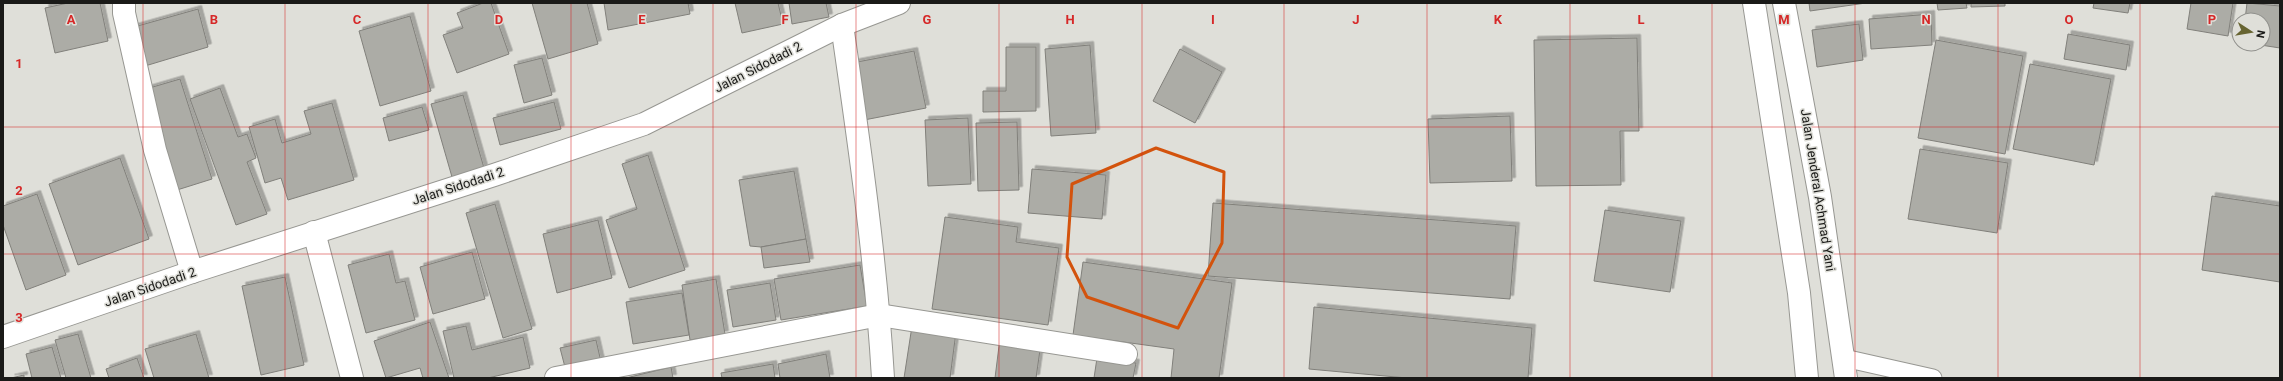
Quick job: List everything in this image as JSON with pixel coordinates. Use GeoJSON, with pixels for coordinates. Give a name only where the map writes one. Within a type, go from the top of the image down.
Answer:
{"type":"FeatureCollection","features":[{"type":"Feature","properties":{"kind":"main road"},"geometry":{"type":"LineString","coordinates":[[124,3],[124,13],[155,150],[192,272]]}},
{"type":"Feature","properties":{"kind":"main road","name":"Jalan Sidodadi 2"},"geometry":{"type":"LineString","coordinates":[[3,337],[192,272],[494,175],[644,124],[842,25],[899,3]]}},
{"type":"Feature","properties":{"kind":"main road"},"geometry":{"type":"LineString","coordinates":[[1754,3],[1799,293],[1807,378]]}},
{"type":"Feature","properties":{"kind":"main road","name":"Jalan Jenderal Achmad Yani"},"geometry":{"type":"LineString","coordinates":[[1784,3],[1805,109],[1845,368]]}},
{"type":"Feature","properties":{"kind":"main road"},"geometry":{"type":"LineString","coordinates":[[842,25],[865,185],[879,315],[883,378]]}},
{"type":"Feature","properties":{"kind":"main road"},"geometry":{"type":"LineString","coordinates":[[314,232],[352,378]]}},
{"type":"Feature","properties":{"kind":"main road"},"geometry":{"type":"LineString","coordinates":[[556,378],[879,315],[1126,354]]}},
{"type":"Feature","properties":{"kind":"lane"},"geometry":{"type":"LineString","coordinates":[[1845,368],[1933,378]]}},
{"type":"Feature","properties":{"kind":"highlighted area"},"geometry":{"type":"Polygon","coordinates":[[[1156,148],[1224,172],[1222,243],[1178,328],[1087,297],[1067,257],[1072,184],[1156,148]]]}},
{"type":"Feature","properties":{"kind":"building"},"geometry":{"type":"Polygon","coordinates":[[[68,3],[100,3],[108,41],[55,53],[45,8],[68,3]]]}},
{"type":"Feature","properties":{"kind":"building"},"geometry":{"type":"Polygon","coordinates":[[[483,3],[491,3],[509,54],[457,73],[443,35],[463,28],[457,13],[483,3]]]}},
{"type":"Feature","properties":{"kind":"building"},"geometry":{"type":"Polygon","coordinates":[[[532,3],[587,3],[598,44],[548,59],[532,3]]]}},
{"type":"Feature","properties":{"kind":"building"},"geometry":{"type":"Polygon","coordinates":[[[604,3],[688,3],[690,14],[608,30],[604,3]]]}},
{"type":"Feature","properties":{"kind":"building"},"geometry":{"type":"Polygon","coordinates":[[[735,3],[778,3],[783,24],[742,33],[735,3]]]}},
{"type":"Feature","properties":{"kind":"building"},"geometry":{"type":"Polygon","coordinates":[[[789,3],[826,3],[829,17],[792,24],[789,3]]]}},
{"type":"Feature","properties":{"kind":"building"},"geometry":{"type":"Polygon","coordinates":[[[1809,3],[1866,3],[1810,11],[1809,3]]]}},
{"type":"Feature","properties":{"kind":"building"},"geometry":{"type":"Polygon","coordinates":[[[1937,3],[1966,3],[1967,8],[1938,10],[1937,3]]]}},
{"type":"Feature","properties":{"kind":"building"},"geometry":{"type":"Polygon","coordinates":[[[1971,3],[2005,3],[2005,6],[1971,7],[1971,3]]]}},
{"type":"Feature","properties":{"kind":"building"},"geometry":{"type":"Polygon","coordinates":[[[2094,3],[2130,3],[2128,13],[2093,8],[2094,3]]]}},
{"type":"Feature","properties":{"kind":"building"},"geometry":{"type":"Polygon","coordinates":[[[2191,3],[2233,3],[2228,36],[2187,29],[2191,3]]]}},
{"type":"Feature","properties":{"kind":"building"},"geometry":{"type":"Polygon","coordinates":[[[2247,3],[2280,6],[2280,48],[2271,47],[2271,12],[2246,12],[2247,3]]]}},
{"type":"Feature","properties":{"kind":"building"},"geometry":{"type":"Polygon","coordinates":[[[198,9],[208,47],[145,66],[134,27],[198,9]]]}},
{"type":"Feature","properties":{"kind":"building"},"geometry":{"type":"Polygon","coordinates":[[[1931,14],[1932,45],[1871,49],[1869,19],[1931,14]]]}},
{"type":"Feature","properties":{"kind":"building"},"geometry":{"type":"Polygon","coordinates":[[[410,16],[431,91],[380,106],[359,31],[410,16]]]}},
{"type":"Feature","properties":{"kind":"building"},"geometry":{"type":"Polygon","coordinates":[[[1859,24],[1863,60],[1817,67],[1812,30],[1859,24]]]}},
{"type":"Feature","properties":{"kind":"building"},"geometry":{"type":"Polygon","coordinates":[[[2068,34],[2130,45],[2126,70],[2064,59],[2068,34]]]}},
{"type":"Feature","properties":{"kind":"building"},"geometry":{"type":"Polygon","coordinates":[[[1637,38],[1639,131],[1620,131],[1621,185],[1536,186],[1534,40],[1637,38]]]}},
{"type":"Feature","properties":{"kind":"building"},"geometry":{"type":"Polygon","coordinates":[[[1936,40],[2023,56],[2005,154],[1918,138],[1936,40]]]}},
{"type":"Feature","properties":{"kind":"building"},"geometry":{"type":"Polygon","coordinates":[[[1090,45],[1096,133],[1051,136],[1045,49],[1090,45]]]}},
{"type":"Feature","properties":{"kind":"building"},"geometry":{"type":"Polygon","coordinates":[[[1006,47],[1036,47],[1036,111],[983,112],[983,91],[1006,91],[1006,47]]]}},
{"type":"Feature","properties":{"kind":"building"},"geometry":{"type":"Polygon","coordinates":[[[1180,49],[1222,72],[1195,123],[1153,101],[1180,49]]]}},
{"type":"Feature","properties":{"kind":"building"},"geometry":{"type":"Polygon","coordinates":[[[914,51],[926,108],[864,120],[852,63],[914,51]]]}},
{"type":"Feature","properties":{"kind":"building"},"geometry":{"type":"Polygon","coordinates":[[[542,58],[552,95],[524,103],[514,65],[542,58]]]}},
{"type":"Feature","properties":{"kind":"building"},"geometry":{"type":"Polygon","coordinates":[[[2030,64],[2111,79],[2094,165],[2013,149],[2030,64]]]}},
{"type":"Feature","properties":{"kind":"building"},"geometry":{"type":"Polygon","coordinates":[[[180,79],[212,179],[177,190],[146,89],[180,79]]]}},
{"type":"Feature","properties":{"kind":"building"},"geometry":{"type":"Polygon","coordinates":[[[220,88],[238,137],[247,134],[256,158],[247,162],[267,214],[236,225],[190,99],[220,88]]]}},
{"type":"Feature","properties":{"kind":"building"},"geometry":{"type":"Polygon","coordinates":[[[463,95],[484,168],[452,177],[431,104],[463,95]]]}},
{"type":"Feature","properties":{"kind":"building"},"geometry":{"type":"Polygon","coordinates":[[[554,102],[561,129],[500,145],[493,118],[554,102]]]}},
{"type":"Feature","properties":{"kind":"building"},"geometry":{"type":"Polygon","coordinates":[[[332,103],[354,180],[288,200],[281,178],[265,183],[249,127],[275,119],[282,143],[311,134],[304,111],[332,103]]]}},
{"type":"Feature","properties":{"kind":"building"},"geometry":{"type":"Polygon","coordinates":[[[422,107],[429,130],[389,141],[383,118],[422,107]]]}},
{"type":"Feature","properties":{"kind":"building"},"geometry":{"type":"Polygon","coordinates":[[[1510,116],[1512,181],[1430,183],[1428,119],[1510,116]]]}},
{"type":"Feature","properties":{"kind":"building"},"geometry":{"type":"Polygon","coordinates":[[[968,118],[971,184],[928,186],[925,120],[968,118]]]}},
{"type":"Feature","properties":{"kind":"building"},"geometry":{"type":"Polygon","coordinates":[[[1017,122],[1019,190],[978,191],[976,123],[1017,122]]]}},
{"type":"Feature","properties":{"kind":"building"},"geometry":{"type":"Polygon","coordinates":[[[1920,149],[2008,163],[1997,233],[1908,219],[1920,149]]]}},
{"type":"Feature","properties":{"kind":"building"},"geometry":{"type":"Polygon","coordinates":[[[648,155],[685,270],[629,288],[606,220],[637,209],[622,164],[648,155]]]}},
{"type":"Feature","properties":{"kind":"building"},"geometry":{"type":"Polygon","coordinates":[[[120,158],[149,239],[78,265],[49,184],[120,158]]]}},
{"type":"Feature","properties":{"kind":"building"},"geometry":{"type":"Polygon","coordinates":[[[1032,169],[1106,175],[1102,219],[1028,213],[1032,169]]]}},
{"type":"Feature","properties":{"kind":"building"},"geometry":{"type":"Polygon","coordinates":[[[794,171],[806,239],[761,247],[750,246],[739,180],[794,171]]]}},
{"type":"Feature","properties":{"kind":"building"},"geometry":{"type":"Polygon","coordinates":[[[37,194],[66,275],[26,290],[3,225],[3,206],[37,194]]]}},
{"type":"Feature","properties":{"kind":"building"},"geometry":{"type":"Polygon","coordinates":[[[2212,196],[2280,206],[2280,282],[2202,270],[2212,196]]]}},
{"type":"Feature","properties":{"kind":"building"},"geometry":{"type":"Polygon","coordinates":[[[1213,203],[1516,226],[1510,299],[1208,276],[1213,203]]]}},
{"type":"Feature","properties":{"kind":"building"},"geometry":{"type":"Polygon","coordinates":[[[495,204],[532,329],[503,338],[466,213],[495,204]]]}},
{"type":"Feature","properties":{"kind":"building"},"geometry":{"type":"Polygon","coordinates":[[[1605,210],[1681,221],[1670,292],[1594,281],[1605,210]]]}},
{"type":"Feature","properties":{"kind":"building"},"geometry":{"type":"Polygon","coordinates":[[[945,217],[1018,227],[1016,242],[1059,248],[1048,325],[932,309],[945,217]]]}},
{"type":"Feature","properties":{"kind":"building"},"geometry":{"type":"Polygon","coordinates":[[[598,220],[612,278],[557,293],[543,234],[598,220]]]}},
{"type":"Feature","properties":{"kind":"building"},"geometry":{"type":"Polygon","coordinates":[[[806,239],[810,262],[764,268],[761,247],[806,239]]]}},
{"type":"Feature","properties":{"kind":"building"},"geometry":{"type":"Polygon","coordinates":[[[472,252],[485,299],[433,314],[420,267],[472,252]]]}},
{"type":"Feature","properties":{"kind":"building"},"geometry":{"type":"Polygon","coordinates":[[[389,254],[396,283],[405,281],[415,320],[366,333],[348,265],[389,254]]]}},
{"type":"Feature","properties":{"kind":"building"},"geometry":{"type":"Polygon","coordinates":[[[1083,262],[1232,283],[1219,378],[1171,378],[1174,349],[1073,335],[1083,262]]]}},
{"type":"Feature","properties":{"kind":"building"},"geometry":{"type":"Polygon","coordinates":[[[860,265],[867,306],[781,320],[774,279],[860,265]]]}},
{"type":"Feature","properties":{"kind":"building"},"geometry":{"type":"Polygon","coordinates":[[[285,277],[304,365],[261,375],[242,286],[285,277]]]}},
{"type":"Feature","properties":{"kind":"building"},"geometry":{"type":"Polygon","coordinates":[[[716,279],[725,334],[690,340],[682,285],[716,279]]]}},
{"type":"Feature","properties":{"kind":"building"},"geometry":{"type":"Polygon","coordinates":[[[770,283],[776,320],[733,327],[727,290],[770,283]]]}},
{"type":"Feature","properties":{"kind":"building"},"geometry":{"type":"Polygon","coordinates":[[[682,293],[689,335],[633,344],[626,302],[682,293]]]}},
{"type":"Feature","properties":{"kind":"building"},"geometry":{"type":"Polygon","coordinates":[[[1314,307],[1532,328],[1528,378],[1407,378],[1309,369],[1314,307]]]}},
{"type":"Feature","properties":{"kind":"building"},"geometry":{"type":"Polygon","coordinates":[[[430,322],[449,378],[423,378],[420,368],[386,378],[374,341],[430,322]]]}},
{"type":"Feature","properties":{"kind":"building"},"geometry":{"type":"Polygon","coordinates":[[[466,326],[472,350],[523,337],[530,368],[488,378],[454,378],[443,331],[466,326]]]}},
{"type":"Feature","properties":{"kind":"building"},"geometry":{"type":"Polygon","coordinates":[[[912,326],[956,332],[950,378],[904,378],[912,326]]]}},
{"type":"Feature","properties":{"kind":"building"},"geometry":{"type":"Polygon","coordinates":[[[78,334],[91,378],[66,378],[55,340],[78,334]]]}},
{"type":"Feature","properties":{"kind":"building"},"geometry":{"type":"Polygon","coordinates":[[[196,334],[209,378],[154,378],[145,349],[196,334]]]}},
{"type":"Feature","properties":{"kind":"building"},"geometry":{"type":"Polygon","coordinates":[[[1000,338],[1041,343],[1036,378],[995,378],[1000,338]]]}},
{"type":"Feature","properties":{"kind":"building"},"geometry":{"type":"Polygon","coordinates":[[[596,340],[601,362],[566,371],[560,348],[596,340]]]}},
{"type":"Feature","properties":{"kind":"building"},"geometry":{"type":"Polygon","coordinates":[[[52,347],[61,378],[32,378],[26,354],[52,347]]]}},
{"type":"Feature","properties":{"kind":"building"},"geometry":{"type":"Polygon","coordinates":[[[826,354],[830,378],[780,378],[778,364],[826,354]]]}},
{"type":"Feature","properties":{"kind":"building"},"geometry":{"type":"Polygon","coordinates":[[[137,358],[144,378],[109,378],[106,369],[137,358]]]}},
{"type":"Feature","properties":{"kind":"building"},"geometry":{"type":"Polygon","coordinates":[[[1097,358],[1136,363],[1133,378],[1094,378],[1097,358]]]}},
{"type":"Feature","properties":{"kind":"building"},"geometry":{"type":"Polygon","coordinates":[[[773,364],[775,378],[722,378],[721,373],[773,364]]]}},
{"type":"Feature","properties":{"kind":"building"},"geometry":{"type":"Polygon","coordinates":[[[671,367],[673,378],[626,378],[671,367]]]}},
{"type":"Feature","properties":{"kind":"building"},"geometry":{"type":"Polygon","coordinates":[[[24,375],[24,378],[11,378],[24,375]]]}}]}
